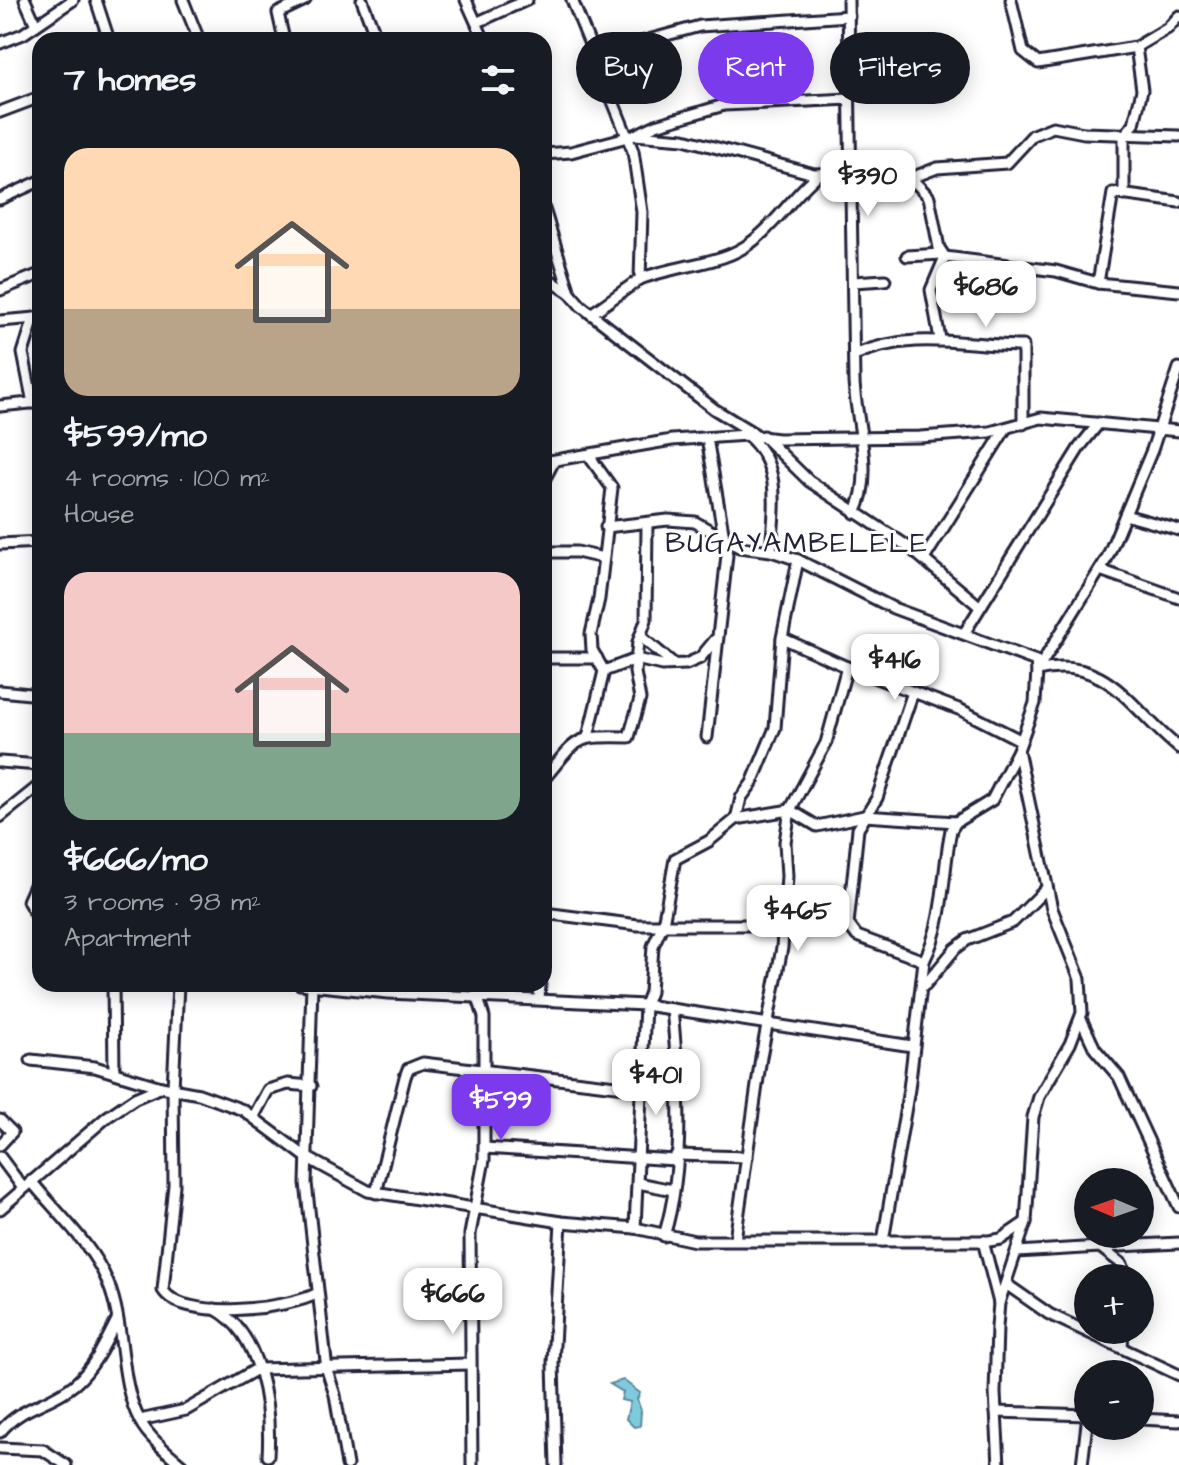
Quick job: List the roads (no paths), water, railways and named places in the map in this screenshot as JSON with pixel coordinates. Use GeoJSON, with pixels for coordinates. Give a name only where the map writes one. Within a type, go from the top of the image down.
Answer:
{"type":"FeatureCollection","features":[{"type":"Feature","properties":{"kind":"street"},"geometry":{"type":"LineString","coordinates":[[25,0],[36,25]]}},
{"type":"Feature","properties":{"kind":"street"},"geometry":{"type":"LineString","coordinates":[[0,43],[36,25],[73,0]]}},
{"type":"Feature","properties":{"kind":"street"},"geometry":{"type":"LineString","coordinates":[[96,0],[106,32]]}},
{"type":"Feature","properties":{"kind":"street"},"geometry":{"type":"LineString","coordinates":[[183,0],[196,32]]}},
{"type":"Feature","properties":{"kind":"street"},"geometry":{"type":"LineString","coordinates":[[282,32],[278,13],[305,0]]}},
{"type":"Feature","properties":{"kind":"street"},"geometry":{"type":"LineString","coordinates":[[362,0],[374,32]]}},
{"type":"Feature","properties":{"kind":"street"},"geometry":{"type":"LineString","coordinates":[[466,0],[481,32]]}},
{"type":"Feature","properties":{"kind":"street"},"geometry":{"type":"LineString","coordinates":[[478,22],[527,0]]}},
{"type":"Feature","properties":{"kind":"street"},"geometry":{"type":"LineString","coordinates":[[572,0],[584,32]]}},
{"type":"Feature","properties":{"kind":"street"},"geometry":{"type":"LineString","coordinates":[[848,0],[849,32]]}},
{"type":"Feature","properties":{"kind":"street"},"geometry":{"type":"LineString","coordinates":[[1011,0],[1018,36],[1032,61],[1136,47],[1168,28],[1179,16]]}},
{"type":"Feature","properties":{"kind":"street"},"geometry":{"type":"LineString","coordinates":[[678,32],[700,26],[849,16]]}},
{"type":"Feature","properties":{"kind":"street"},"geometry":{"type":"LineString","coordinates":[[1124,195],[1124,136],[1134,124],[1142,90],[1136,47]]}},
{"type":"Feature","properties":{"kind":"street"},"geometry":{"type":"LineString","coordinates":[[0,112],[32,100]]}},
{"type":"Feature","properties":{"kind":"street"},"geometry":{"type":"LineString","coordinates":[[552,153],[571,152],[631,136],[656,125],[724,105],[830,100]]}},
{"type":"Feature","properties":{"kind":"street"},"geometry":{"type":"LineString","coordinates":[[616,104],[631,136],[636,166],[642,212],[640,279]]}},
{"type":"Feature","properties":{"kind":"street"},"geometry":{"type":"LineString","coordinates":[[850,104],[855,405],[861,438],[862,491],[855,513]]}},
{"type":"Feature","properties":{"kind":"street"},"geometry":{"type":"LineString","coordinates":[[631,136],[684,139],[818,175],[850,171],[911,178],[937,168],[1007,163],[1033,135],[1053,127],[1124,136],[1179,136]]}},
{"type":"Feature","properties":{"kind":"street"},"geometry":{"type":"LineString","coordinates":[[591,314],[640,279],[738,250],[764,232],[796,192],[818,175]]}},
{"type":"Feature","properties":{"kind":"street"},"geometry":{"type":"LineString","coordinates":[[911,178],[929,197],[943,256],[931,290],[940,339]]}},
{"type":"Feature","properties":{"kind":"street"},"geometry":{"type":"LineString","coordinates":[[0,199],[32,185]]}},
{"type":"Feature","properties":{"kind":"street"},"geometry":{"type":"LineString","coordinates":[[1098,283],[1113,193],[1179,202]]}},
{"type":"Feature","properties":{"kind":"street"},"geometry":{"type":"LineString","coordinates":[[552,235],[570,293]]}},
{"type":"Feature","properties":{"kind":"street"},"geometry":{"type":"LineString","coordinates":[[907,256],[943,256],[1056,271],[1098,283],[1179,291]]}},
{"type":"Feature","properties":{"kind":"street"},"geometry":{"type":"LineString","coordinates":[[1,285],[32,276]]}},
{"type":"Feature","properties":{"kind":"street"},"geometry":{"type":"LineString","coordinates":[[853,282],[885,280]]}},
{"type":"Feature","properties":{"kind":"street"},"geometry":{"type":"LineString","coordinates":[[552,281],[714,409],[756,436],[809,481],[924,559],[979,606]]}},
{"type":"Feature","properties":{"kind":"street"},"geometry":{"type":"LineString","coordinates":[[0,321],[32,318]]}},
{"type":"Feature","properties":{"kind":"street"},"geometry":{"type":"LineString","coordinates":[[32,330],[23,353],[32,384]]}},
{"type":"Feature","properties":{"kind":"street"},"geometry":{"type":"LineString","coordinates":[[854,355],[888,343],[940,339],[968,345],[1023,346],[1023,424]]}},
{"type":"Feature","properties":{"kind":"street"},"geometry":{"type":"LineString","coordinates":[[1037,671],[1100,570],[1161,428],[1179,368]]}},
{"type":"Feature","properties":{"kind":"street"},"geometry":{"type":"LineString","coordinates":[[0,406],[32,403]]}},
{"type":"Feature","properties":{"kind":"street"},"geometry":{"type":"LineString","coordinates":[[552,462],[672,440],[978,433],[1041,418],[1179,431]]}},
{"type":"Feature","properties":{"kind":"street"},"geometry":{"type":"LineString","coordinates":[[965,632],[1079,448],[1099,423]]}},
{"type":"Feature","properties":{"kind":"street"},"geometry":{"type":"LineString","coordinates":[[924,559],[1006,428]]}},
{"type":"Feature","properties":{"kind":"street"},"geometry":{"type":"LineString","coordinates":[[756,436],[769,459],[774,500],[771,551]]}},
{"type":"Feature","properties":{"kind":"street"},"geometry":{"type":"LineString","coordinates":[[707,438],[726,541],[726,573],[707,737]]}},
{"type":"Feature","properties":{"kind":"street"},"geometry":{"type":"LineString","coordinates":[[588,737],[604,671],[591,634],[612,488],[589,456]]}},
{"type":"Feature","properties":{"kind":"street"},"geometry":{"type":"LineString","coordinates":[[1125,515],[1179,530]]}},
{"type":"Feature","properties":{"kind":"street"},"geometry":{"type":"LineString","coordinates":[[606,527],[695,522],[726,541],[798,560],[875,600],[1036,661],[1035,703],[992,800],[956,822],[950,833],[945,881],[932,946],[924,961],[909,1089],[883,1241]]}},
{"type":"Feature","properties":{"kind":"street"},"geometry":{"type":"LineString","coordinates":[[552,769],[581,737],[629,737],[640,699],[635,679],[640,636],[647,613],[647,523]]}},
{"type":"Feature","properties":{"kind":"street"},"geometry":{"type":"LineString","coordinates":[[0,544],[32,542]]}},
{"type":"Feature","properties":{"kind":"street"},"geometry":{"type":"LineString","coordinates":[[552,552],[577,552],[603,558]]}},
{"type":"Feature","properties":{"kind":"street"},"geometry":{"type":"LineString","coordinates":[[736,819],[741,798],[752,783],[775,728],[782,638],[798,560]]}},
{"type":"Feature","properties":{"kind":"street"},"geometry":{"type":"LineString","coordinates":[[1100,570],[1179,598]]}},
{"type":"Feature","properties":{"kind":"street"},"geometry":{"type":"LineString","coordinates":[[640,636],[674,664]]}},
{"type":"Feature","properties":{"kind":"street"},"geometry":{"type":"LineString","coordinates":[[604,671],[636,659],[674,664],[700,658],[712,647],[717,636]]}},
{"type":"Feature","properties":{"kind":"street"},"geometry":{"type":"LineString","coordinates":[[782,638],[847,667],[961,710],[1019,745],[1047,888],[1080,979],[1082,1021],[1095,1049],[1123,1085],[1179,1207]]}},
{"type":"Feature","properties":{"kind":"street"},"geometry":{"type":"LineString","coordinates":[[552,658],[597,658]]}},
{"type":"Feature","properties":{"kind":"street"},"geometry":{"type":"LineString","coordinates":[[1037,671],[1060,665],[1103,677],[1179,748]]}},
{"type":"Feature","properties":{"kind":"street"},"geometry":{"type":"LineString","coordinates":[[735,1240],[784,925],[785,842],[790,810],[826,743],[847,667]]}},
{"type":"Feature","properties":{"kind":"street"},"geometry":{"type":"LineString","coordinates":[[0,691],[32,694]]}},
{"type":"Feature","properties":{"kind":"street"},"geometry":{"type":"LineString","coordinates":[[913,692],[877,798],[858,829],[849,928],[857,936],[924,961]]}},
{"type":"Feature","properties":{"kind":"street"},"geometry":{"type":"LineString","coordinates":[[0,762],[32,764]]}},
{"type":"Feature","properties":{"kind":"street"},"geometry":{"type":"LineString","coordinates":[[0,817],[32,791]]}},
{"type":"Feature","properties":{"kind":"street"},"geometry":{"type":"LineString","coordinates":[[635,1228],[645,1005],[650,992],[653,946],[663,924],[675,859],[709,841],[736,819],[790,810],[817,826],[864,816],[956,822]]}},
{"type":"Feature","properties":{"kind":"street"},"geometry":{"type":"LineString","coordinates":[[923,987],[955,949],[967,940],[1013,922],[1047,888]]}},
{"type":"Feature","properties":{"kind":"street"},"geometry":{"type":"LineString","coordinates":[[552,914],[638,925],[784,925]]}},
{"type":"Feature","properties":{"kind":"street"},"geometry":{"type":"LineString","coordinates":[[113,992],[114,1072]]}},
{"type":"Feature","properties":{"kind":"street"},"geometry":{"type":"LineString","coordinates":[[178,992],[173,1088],[174,1185],[163,1290],[183,1304],[211,1307],[276,1308],[301,1302],[318,1293]]}},
{"type":"Feature","properties":{"kind":"street"},"geometry":{"type":"LineString","coordinates":[[312,992],[307,1204],[327,1370],[335,1395],[347,1465]]}},
{"type":"Feature","properties":{"kind":"street"},"geometry":{"type":"LineString","coordinates":[[401,992],[645,1005],[912,1046]]}},
{"type":"Feature","properties":{"kind":"street"},"geometry":{"type":"LineString","coordinates":[[472,1465],[473,1209],[483,1172],[485,1148],[484,1017],[479,992]]}},
{"type":"Feature","properties":{"kind":"street"},"geometry":{"type":"LineString","coordinates":[[539,992],[539,999]]}},
{"type":"Feature","properties":{"kind":"street"},"geometry":{"type":"LineString","coordinates":[[664,1236],[673,1190],[679,1099],[672,1009]]}},
{"type":"Feature","properties":{"kind":"street"},"geometry":{"type":"LineString","coordinates":[[999,1303],[1026,1222],[1033,1117],[1039,1097],[1082,1021]]}},
{"type":"Feature","properties":{"kind":"street"},"geometry":{"type":"LineString","coordinates":[[31,1060],[114,1072],[161,1087],[221,1100],[254,1116],[306,1157],[360,1188],[473,1209],[561,1222],[635,1228],[695,1241],[983,1241],[1001,1239],[1026,1222]]}},
{"type":"Feature","properties":{"kind":"street"},"geometry":{"type":"LineString","coordinates":[[376,1193],[408,1069],[423,1063],[483,1067],[641,1089]]}},
{"type":"Feature","properties":{"kind":"street"},"geometry":{"type":"LineString","coordinates":[[254,1116],[268,1090],[295,1083],[311,1086]]}},
{"type":"Feature","properties":{"kind":"street"},"geometry":{"type":"LineString","coordinates":[[0,1209],[107,1117],[135,1098],[161,1087]]}},
{"type":"Feature","properties":{"kind":"street"},"geometry":{"type":"LineString","coordinates":[[0,1120],[12,1132],[0,1145]]}},
{"type":"Feature","properties":{"kind":"street"},"geometry":{"type":"LineString","coordinates":[[485,1148],[676,1158],[747,1157]]}},
{"type":"Feature","properties":{"kind":"street"},"geometry":{"type":"LineString","coordinates":[[0,1157],[99,1265],[113,1296],[140,1420],[155,1441],[182,1465]]}},
{"type":"Feature","properties":{"kind":"street"},"geometry":{"type":"LineString","coordinates":[[638,1183],[673,1190]]}},
{"type":"Feature","properties":{"kind":"street"},"geometry":{"type":"LineString","coordinates":[[556,1465],[553,1363],[561,1222]]}},
{"type":"Feature","properties":{"kind":"street"},"geometry":{"type":"LineString","coordinates":[[983,1241],[999,1303],[996,1412],[999,1465]]}},
{"type":"Feature","properties":{"kind":"street"},"geometry":{"type":"LineString","coordinates":[[1154,1244],[1179,1243]]}},
{"type":"Feature","properties":{"kind":"street"},"geometry":{"type":"LineString","coordinates":[[1017,1252],[1083,1248]]}},
{"type":"Feature","properties":{"kind":"street"},"geometry":{"type":"LineString","coordinates":[[1101,1248],[1122,1264]]}},
{"type":"Feature","properties":{"kind":"street"},"geometry":{"type":"LineString","coordinates":[[1006,1284],[1049,1314],[1179,1375]]}},
{"type":"Feature","properties":{"kind":"street"},"geometry":{"type":"LineString","coordinates":[[211,1307],[234,1323],[257,1369],[267,1411],[268,1456]]}},
{"type":"Feature","properties":{"kind":"street"},"geometry":{"type":"LineString","coordinates":[[0,1432],[15,1415],[73,1386],[93,1363],[117,1320]]}},
{"type":"Feature","properties":{"kind":"street"},"geometry":{"type":"LineString","coordinates":[[1122,1344],[1122,1348]]}},
{"type":"Feature","properties":{"kind":"street"},"geometry":{"type":"LineString","coordinates":[[140,1420],[186,1410],[257,1369],[416,1368],[434,1363],[470,1364]]}},
{"type":"Feature","properties":{"kind":"street"},"geometry":{"type":"LineString","coordinates":[[996,1412],[1074,1415]]}},
{"type":"Feature","properties":{"kind":"street"},"geometry":{"type":"LineString","coordinates":[[1154,1420],[1179,1421]]}},
{"type":"Feature","properties":{"kind":"street"},"geometry":{"type":"LineString","coordinates":[[1082,1465],[1085,1440]]}},
{"type":"Feature","properties":{"kind":"street"},"geometry":{"type":"LineString","coordinates":[[0,1448],[43,1450],[66,1465]]}},
{"type":"Feature","properties":{"kind":"water"},"geometry":{"type":"Polygon","coordinates":[[[623,1380],[640,1393],[637,1399],[641,1411],[640,1426],[634,1427],[626,1419],[630,1402],[621,1400],[623,1392],[610,1384],[623,1380]]]}},
{"type":"Feature","properties":{"kind":"district","name":"BUGAYAMBELELE"},"geometry":{"type":"Point","coordinates":[797,542]}}]}
